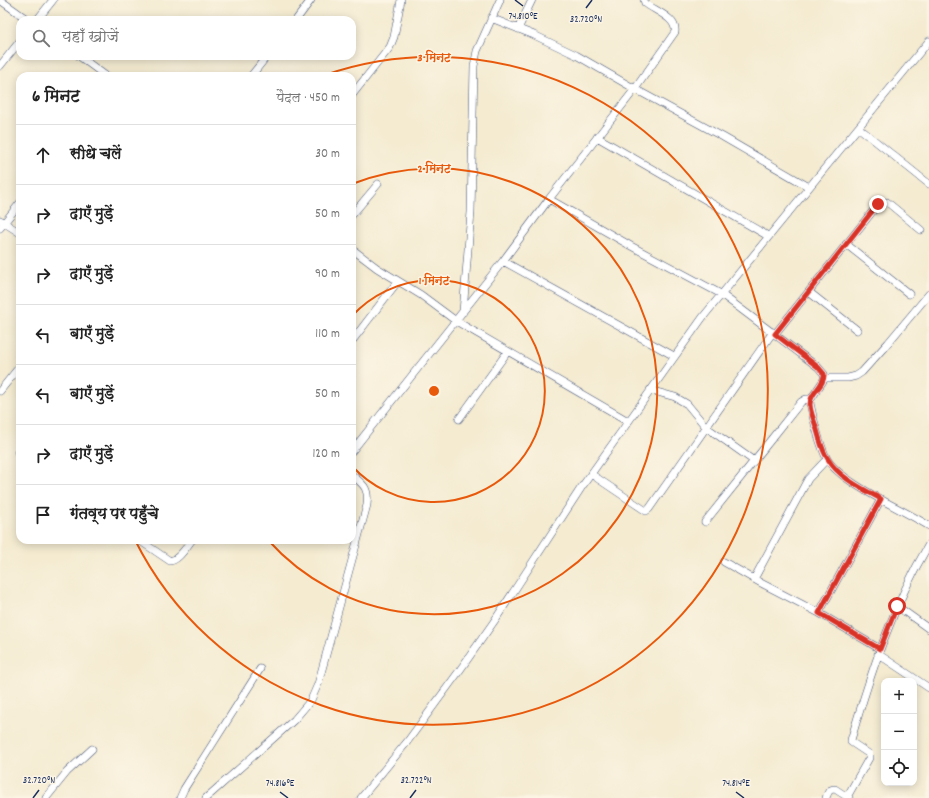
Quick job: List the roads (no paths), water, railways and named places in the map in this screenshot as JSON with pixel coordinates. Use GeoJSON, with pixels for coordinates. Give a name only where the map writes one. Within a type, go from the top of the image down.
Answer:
{"type":"FeatureCollection","features":[{"type":"Feature","properties":{"kind":"street"},"geometry":{"type":"LineString","coordinates":[[0,0],[22,16]]}},
{"type":"Feature","properties":{"kind":"street"},"geometry":{"type":"LineString","coordinates":[[40,16],[53,0]]}},
{"type":"Feature","properties":{"kind":"street"},"geometry":{"type":"LineString","coordinates":[[299,16],[312,0]]}},
{"type":"Feature","properties":{"kind":"street"},"geometry":{"type":"LineString","coordinates":[[356,90],[390,47],[394,36],[401,0]]}},
{"type":"Feature","properties":{"kind":"street"},"geometry":{"type":"LineString","coordinates":[[463,312],[471,212],[474,66],[477,51],[500,0]]}},
{"type":"Feature","properties":{"kind":"street"},"geometry":{"type":"LineString","coordinates":[[518,29],[532,0]]}},
{"type":"Feature","properties":{"kind":"street"},"geometry":{"type":"LineString","coordinates":[[356,446],[503,261],[635,89],[675,32],[676,28],[670,19],[645,3],[644,0]]}},
{"type":"Feature","properties":{"kind":"street"},"geometry":{"type":"LineString","coordinates":[[491,18],[576,55],[809,187]]}},
{"type":"Feature","properties":{"kind":"street"},"geometry":{"type":"LineString","coordinates":[[361,798],[407,742],[456,676],[591,474],[674,356],[721,294],[929,41]]}},
{"type":"Feature","properties":{"kind":"street"},"geometry":{"type":"LineString","coordinates":[[0,65],[16,47]]}},
{"type":"Feature","properties":{"kind":"street"},"geometry":{"type":"LineString","coordinates":[[84,60],[101,72]]}},
{"type":"Feature","properties":{"kind":"street"},"geometry":{"type":"LineString","coordinates":[[255,72],[264,60]]}},
{"type":"Feature","properties":{"kind":"street"},"geometry":{"type":"LineString","coordinates":[[859,128],[929,184]]}},
{"type":"Feature","properties":{"kind":"street"},"geometry":{"type":"LineString","coordinates":[[597,137],[768,236]]}},
{"type":"Feature","properties":{"kind":"street"},"geometry":{"type":"LineString","coordinates":[[356,210],[378,184]]}},
{"type":"Feature","properties":{"kind":"street"},"geometry":{"type":"LineString","coordinates":[[550,199],[631,246],[721,294],[818,367],[824,374],[825,378]]}},
{"type":"Feature","properties":{"kind":"street"},"geometry":{"type":"LineString","coordinates":[[591,474],[646,511],[652,506],[774,333],[809,292],[880,202],[887,202],[921,230]]}},
{"type":"Feature","properties":{"kind":"street"},"geometry":{"type":"LineString","coordinates":[[16,208],[2,224],[16,232]]}},
{"type":"Feature","properties":{"kind":"street"},"geometry":{"type":"LineString","coordinates":[[846,244],[909,294]]}},
{"type":"Feature","properties":{"kind":"street"},"geometry":{"type":"LineString","coordinates":[[356,252],[377,268],[421,295],[456,320],[628,421]]}},
{"type":"Feature","properties":{"kind":"street"},"geometry":{"type":"LineString","coordinates":[[503,261],[674,356]]}},
{"type":"Feature","properties":{"kind":"street"},"geometry":{"type":"LineString","coordinates":[[356,336],[398,281]]}},
{"type":"Feature","properties":{"kind":"street"},"geometry":{"type":"LineString","coordinates":[[809,292],[856,330]]}},
{"type":"Feature","properties":{"kind":"street"},"geometry":{"type":"LineString","coordinates":[[825,378],[848,378],[856,376],[862,372],[929,294]]}},
{"type":"Feature","properties":{"kind":"street"},"geometry":{"type":"LineString","coordinates":[[459,419],[508,351]]}},
{"type":"Feature","properties":{"kind":"street"},"geometry":{"type":"LineString","coordinates":[[0,391],[16,371]]}},
{"type":"Feature","properties":{"kind":"street"},"geometry":{"type":"LineString","coordinates":[[825,378],[811,399],[811,409],[827,458],[836,470],[851,482],[929,526]]}},
{"type":"Feature","properties":{"kind":"street"},"geometry":{"type":"LineString","coordinates":[[650,390],[682,401],[692,409],[706,428],[752,459]]}},
{"type":"Feature","properties":{"kind":"street"},"geometry":{"type":"LineString","coordinates":[[705,522],[752,459],[802,402],[806,399],[811,399]]}},
{"type":"Feature","properties":{"kind":"street"},"geometry":{"type":"LineString","coordinates":[[754,579],[808,479],[827,458]]}},
{"type":"Feature","properties":{"kind":"street"},"geometry":{"type":"LineString","coordinates":[[356,478],[367,490],[366,505],[356,544]]}},
{"type":"Feature","properties":{"kind":"street"},"geometry":{"type":"LineString","coordinates":[[819,613],[881,499]]}},
{"type":"Feature","properties":{"kind":"street"},"geometry":{"type":"LineString","coordinates":[[145,544],[170,561],[178,557],[189,544]]}},
{"type":"Feature","properties":{"kind":"street"},"geometry":{"type":"LineString","coordinates":[[206,798],[294,720],[315,692],[337,617],[356,544]]}},
{"type":"Feature","properties":{"kind":"street"},"geometry":{"type":"LineString","coordinates":[[826,798],[831,789],[836,789],[848,797],[869,756],[868,753],[853,745],[851,740],[879,652],[897,606],[911,575],[929,544]]}},
{"type":"Feature","properties":{"kind":"street"},"geometry":{"type":"LineString","coordinates":[[724,562],[819,613],[879,652],[929,688]]}},
{"type":"Feature","properties":{"kind":"street"},"geometry":{"type":"LineString","coordinates":[[897,606],[929,629]]}},
{"type":"Feature","properties":{"kind":"street"},"geometry":{"type":"LineString","coordinates":[[180,798],[184,789],[260,669]]}},
{"type":"Feature","properties":{"kind":"street"},"geometry":{"type":"LineString","coordinates":[[46,798],[67,772],[92,749]]}}]}
